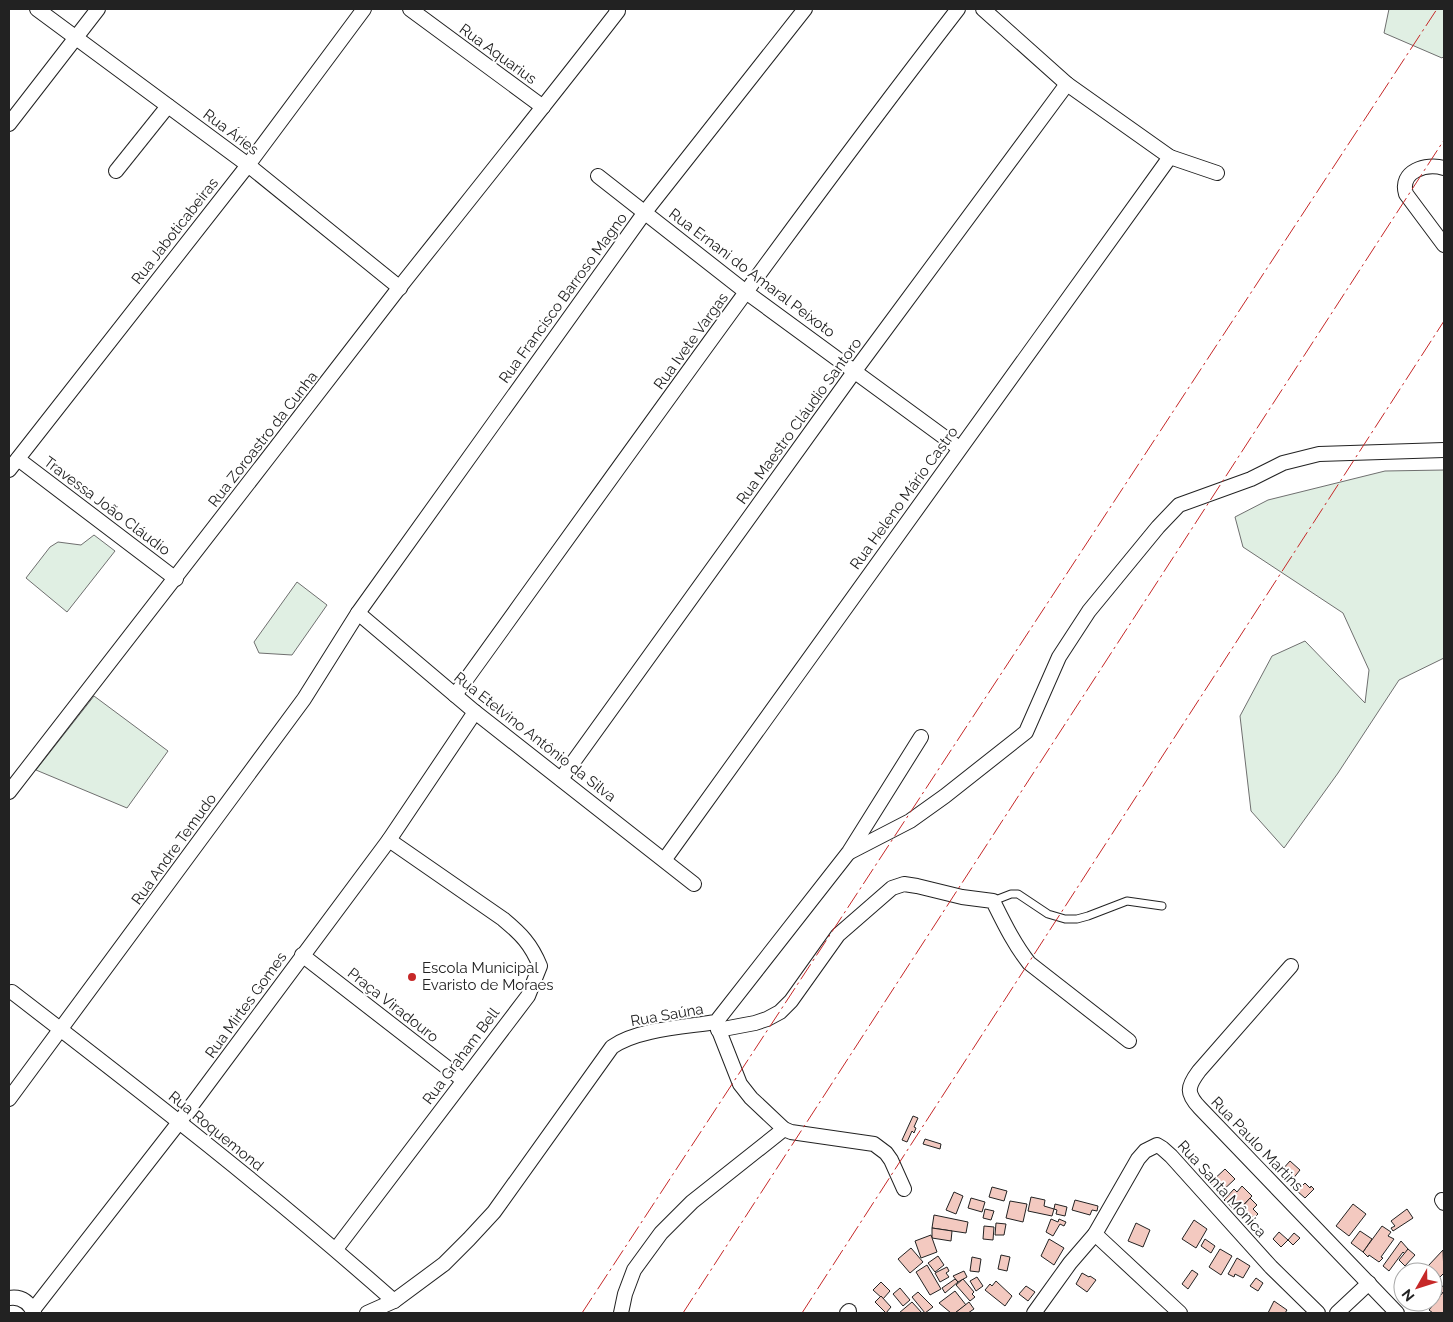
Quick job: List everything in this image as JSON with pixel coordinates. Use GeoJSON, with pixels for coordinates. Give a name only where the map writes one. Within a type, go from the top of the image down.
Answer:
{"type":"FeatureCollection","features":[{"type":"Feature","properties":{"kind":"street","name":"Rua Áries"},"geometry":{"type":"LineString","coordinates":[[37,9],[248,165],[400,288]]}},
{"type":"Feature","properties":{"kind":"street"},"geometry":{"type":"LineString","coordinates":[[9,124],[98,9]]}},
{"type":"Feature","properties":{"kind":"street","name":"Rua Jaboticabeiras"},"geometry":{"type":"LineString","coordinates":[[9,470],[248,165],[364,9]]}},
{"type":"Feature","properties":{"kind":"street","name":"Rua Aquarius"},"geometry":{"type":"LineString","coordinates":[[410,9],[543,108]]}},
{"type":"Feature","properties":{"kind":"street","name":"Rua Zoroastro da Cunha"},"geometry":{"type":"LineString","coordinates":[[9,792],[400,288],[543,108],[618,9]]}},
{"type":"Feature","properties":{"kind":"street","name":"Rua Francisco Barroso Magno"},"geometry":{"type":"LineString","coordinates":[[358,613],[645,212],[805,9]]}},
{"type":"Feature","properties":{"kind":"street","name":"Rua Ivete Vargas"},"geometry":{"type":"LineString","coordinates":[[455,695],[746,292],[894,91],[958,9]]}},
{"type":"Feature","properties":{"kind":"street"},"geometry":{"type":"LineString","coordinates":[[983,9],[1068,84],[1170,157],[1217,173]]}},
{"type":"Feature","properties":{"kind":"street","name":"Rua Maestro Cláudio Santoro"},"geometry":{"type":"LineString","coordinates":[[561,780],[854,372],[1068,84]]}},
{"type":"Feature","properties":{"kind":"street"},"geometry":{"type":"LineString","coordinates":[[116,171],[168,106]]}},
{"type":"Feature","properties":{"kind":"street","name":"Rua Heleno Mário Castro"},"geometry":{"type":"LineString","coordinates":[[665,859],[1170,157]]}},
{"type":"Feature","properties":{"kind":"street"},"geometry":{"type":"LineString","coordinates":[[1444,168],[1427,166],[1416,170],[1406,178],[1404,187],[1406,194],[1444,245]]}},
{"type":"Feature","properties":{"kind":"street","name":"Rua Ernani do Amaral Peixoto"},"geometry":{"type":"LineString","coordinates":[[598,176],[746,292],[959,448]]}},
{"type":"Feature","properties":{"kind":"street"},"geometry":{"type":"LineString","coordinates":[[849,852],[910,821],[1026,732],[1059,657],[1089,611],[1158,527],[1179,506],[1251,479],[1283,464],[1320,454],[1444,450]]}},
{"type":"Feature","properties":{"kind":"street","name":"Travessa João Cláudio"},"geometry":{"type":"LineString","coordinates":[[18,459],[176,579]]}},
{"type":"Feature","properties":{"kind":"street","name":"Rua Etelvino Antônio da Silva"},"geometry":{"type":"LineString","coordinates":[[358,613],[475,712],[665,859],[694,884]]}},
{"type":"Feature","properties":{"kind":"street","name":"Rua Andre Temudo"},"geometry":{"type":"LineString","coordinates":[[9,1100],[304,699],[358,613]]}},
{"type":"Feature","properties":{"kind":"street","name":"Rua Mirtes Gomes"},"geometry":{"type":"LineString","coordinates":[[33,1312],[180,1121],[389,840],[475,712]]}},
{"type":"Feature","properties":{"kind":"street","name":"Rua Saúna"},"geometry":{"type":"LineString","coordinates":[[367,1313],[394,1301],[444,1264],[494,1212],[612,1048],[621,1041],[636,1035],[717,1026],[849,852],[921,737]]}},
{"type":"Feature","properties":{"kind":"street","name":"Rua Graham Bell"},"geometry":{"type":"LineString","coordinates":[[336,1249],[528,996],[540,966],[527,941],[510,925],[389,840]]}},
{"type":"Feature","properties":{"kind":"street"},"geometry":{"type":"LineString","coordinates":[[904,1189],[891,1160],[886,1153],[874,1144],[791,1132],[784,1129],[751,1098],[740,1084],[717,1026],[754,1023],[780,1012],[838,935],[892,888],[904,884],[962,897],[993,901],[1019,950],[1029,963],[1129,1041]]}},
{"type":"Feature","properties":{"kind":"street","name":"Praça Viradouro"},"geometry":{"type":"LineString","coordinates":[[302,956],[463,1080]]}},
{"type":"Feature","properties":{"kind":"street","name":"Rua Paulo Martins"},"geometry":{"type":"LineString","coordinates":[[1291,966],[1199,1071],[1191,1082],[1190,1093],[1200,1108],[1397,1313]]}},
{"type":"Feature","properties":{"kind":"street","name":"Rua Roquemond"},"geometry":{"type":"LineString","coordinates":[[12,992],[180,1121],[336,1249],[394,1301]]}},
{"type":"Feature","properties":{"kind":"street"},"geometry":{"type":"LineString","coordinates":[[621,1313],[625,1294],[634,1270],[662,1233],[692,1202],[784,1129]]}},
{"type":"Feature","properties":{"kind":"street","name":"Rua Santa Mônica"},"geometry":{"type":"LineString","coordinates":[[1095,1234],[1138,1159],[1145,1151],[1157,1145],[1171,1156],[1270,1267],[1318,1313]]}},
{"type":"Feature","properties":{"kind":"street"},"geometry":{"type":"LineString","coordinates":[[1051,1313],[1037,1308],[1070,1263],[1095,1234],[1180,1313]]}},
{"type":"Feature","properties":{"kind":"street"},"geometry":{"type":"LineString","coordinates":[[1337,1313],[1368,1283]]}},
{"type":"Feature","properties":{"kind":"street"},"geometry":{"type":"LineString","coordinates":[[9,1298],[24,1300],[33,1312]]}},
{"type":"Feature","properties":{"kind":"lane"},"geometry":{"type":"LineString","coordinates":[[993,901],[1011,894],[1018,894],[1048,914],[1071,919],[1088,916],[1126,901],[1162,906]]}},
{"type":"Feature","properties":{"kind":"green space"},"geometry":{"type":"Polygon","coordinates":[[[1389,9],[1444,9],[1444,56],[1442,58],[1384,33],[1389,9]]]}},
{"type":"Feature","properties":{"kind":"green space"},"geometry":{"type":"Polygon","coordinates":[[[1444,470],[1444,658],[1399,680],[1338,773],[1284,848],[1251,811],[1240,716],[1272,656],[1305,641],[1365,703],[1369,670],[1343,613],[1243,547],[1235,517],[1268,500],[1385,471],[1444,470]]]}},
{"type":"Feature","properties":{"kind":"green space"},"geometry":{"type":"Polygon","coordinates":[[[94,535],[115,551],[67,612],[26,578],[50,547],[58,542],[81,545],[94,535]]]}},
{"type":"Feature","properties":{"kind":"green space"},"geometry":{"type":"Polygon","coordinates":[[[297,582],[327,605],[292,655],[259,653],[254,642],[297,582]]]}},
{"type":"Feature","properties":{"kind":"green space"},"geometry":{"type":"Polygon","coordinates":[[[94,696],[168,751],[127,808],[36,770],[94,696]]]}},
{"type":"Feature","properties":{"kind":"building"},"geometry":{"type":"Polygon","coordinates":[[[913,1116],[918,1118],[914,1127],[916,1128],[914,1133],[912,1131],[907,1142],[902,1140],[913,1116]]]}},
{"type":"Feature","properties":{"kind":"building"},"geometry":{"type":"Polygon","coordinates":[[[925,1139],[941,1144],[940,1149],[923,1144],[925,1139]]]}},
{"type":"Feature","properties":{"kind":"building"},"geometry":{"type":"Polygon","coordinates":[[[1290,1161],[1300,1170],[1292,1180],[1282,1170],[1290,1161]]]}},
{"type":"Feature","properties":{"kind":"building"},"geometry":{"type":"Polygon","coordinates":[[[1225,1169],[1235,1179],[1220,1193],[1210,1183],[1225,1169]]]}},
{"type":"Feature","properties":{"kind":"building"},"geometry":{"type":"Polygon","coordinates":[[[1305,1183],[1314,1189],[1305,1198],[1297,1191],[1305,1183]]]}},
{"type":"Feature","properties":{"kind":"building"},"geometry":{"type":"Polygon","coordinates":[[[1242,1186],[1252,1196],[1237,1212],[1224,1200],[1234,1189],[1237,1192],[1242,1186]]]}},
{"type":"Feature","properties":{"kind":"building"},"geometry":{"type":"Polygon","coordinates":[[[992,1187],[1007,1191],[1004,1201],[989,1197],[992,1187]]]}},
{"type":"Feature","properties":{"kind":"building"},"geometry":{"type":"Polygon","coordinates":[[[954,1192],[963,1196],[956,1214],[946,1210],[954,1192]]]}},
{"type":"Feature","properties":{"kind":"building"},"geometry":{"type":"Polygon","coordinates":[[[1031,1197],[1045,1200],[1044,1206],[1054,1209],[1052,1216],[1028,1211],[1031,1197]]]}},
{"type":"Feature","properties":{"kind":"building"},"geometry":{"type":"Polygon","coordinates":[[[971,1198],[985,1202],[982,1212],[968,1208],[971,1198]]]}},
{"type":"Feature","properties":{"kind":"building"},"geometry":{"type":"Polygon","coordinates":[[[1250,1198],[1257,1205],[1249,1213],[1242,1207],[1250,1198]]]}},
{"type":"Feature","properties":{"kind":"building"},"geometry":{"type":"Polygon","coordinates":[[[1250,1198],[1257,1205],[1253,1209],[1258,1214],[1254,1218],[1242,1207],[1250,1198]]]}},
{"type":"Feature","properties":{"kind":"building"},"geometry":{"type":"Polygon","coordinates":[[[1075,1200],[1098,1206],[1097,1211],[1092,1210],[1090,1215],[1072,1210],[1075,1200]]]}},
{"type":"Feature","properties":{"kind":"building"},"geometry":{"type":"Polygon","coordinates":[[[1010,1201],[1027,1204],[1023,1222],[1006,1218],[1010,1201]]]}},
{"type":"Feature","properties":{"kind":"building"},"geometry":{"type":"Polygon","coordinates":[[[1055,1204],[1067,1207],[1065,1216],[1056,1214],[1055,1204]]]}},
{"type":"Feature","properties":{"kind":"building"},"geometry":{"type":"Polygon","coordinates":[[[1353,1204],[1366,1214],[1349,1236],[1336,1226],[1353,1204]]]}},
{"type":"Feature","properties":{"kind":"building"},"geometry":{"type":"Polygon","coordinates":[[[985,1209],[994,1211],[991,1220],[983,1218],[985,1209]]]}},
{"type":"Feature","properties":{"kind":"building"},"geometry":{"type":"Polygon","coordinates":[[[1407,1209],[1413,1218],[1393,1231],[1391,1228],[1395,1226],[1391,1221],[1407,1209]]]}},
{"type":"Feature","properties":{"kind":"building"},"geometry":{"type":"Polygon","coordinates":[[[934,1215],[968,1222],[966,1233],[932,1228],[934,1215]]]}},
{"type":"Feature","properties":{"kind":"building"},"geometry":{"type":"Polygon","coordinates":[[[1051,1219],[1058,1222],[1059,1219],[1066,1222],[1064,1226],[1060,1224],[1053,1236],[1046,1232],[1051,1219]]]}},
{"type":"Feature","properties":{"kind":"building"},"geometry":{"type":"Polygon","coordinates":[[[1194,1220],[1207,1229],[1196,1248],[1182,1239],[1194,1220]]]}},
{"type":"Feature","properties":{"kind":"building"},"geometry":{"type":"Polygon","coordinates":[[[996,1223],[1006,1224],[1004,1235],[995,1235],[996,1223]]]}},
{"type":"Feature","properties":{"kind":"building"},"geometry":{"type":"Polygon","coordinates":[[[1136,1223],[1150,1230],[1143,1247],[1128,1241],[1136,1223]]]}},
{"type":"Feature","properties":{"kind":"building"},"geometry":{"type":"Polygon","coordinates":[[[984,1226],[994,1227],[993,1240],[983,1239],[984,1226]]]}},
{"type":"Feature","properties":{"kind":"building"},"geometry":{"type":"Polygon","coordinates":[[[1382,1226],[1391,1232],[1388,1236],[1394,1239],[1379,1262],[1369,1255],[1368,1257],[1363,1252],[1382,1226]]]}},
{"type":"Feature","properties":{"kind":"building"},"geometry":{"type":"Polygon","coordinates":[[[932,1228],[952,1231],[951,1241],[932,1238],[932,1228]]]}},
{"type":"Feature","properties":{"kind":"building"},"geometry":{"type":"Polygon","coordinates":[[[1360,1231],[1372,1239],[1363,1252],[1351,1243],[1360,1231]]]}},
{"type":"Feature","properties":{"kind":"building"},"geometry":{"type":"Polygon","coordinates":[[[1279,1232],[1288,1240],[1281,1247],[1273,1239],[1279,1232]]]}},
{"type":"Feature","properties":{"kind":"building"},"geometry":{"type":"Polygon","coordinates":[[[1294,1233],[1300,1238],[1293,1245],[1288,1240],[1294,1233]]]}},
{"type":"Feature","properties":{"kind":"building"},"geometry":{"type":"Polygon","coordinates":[[[931,1235],[937,1252],[921,1258],[915,1241],[931,1235]]]}},
{"type":"Feature","properties":{"kind":"building"},"geometry":{"type":"Polygon","coordinates":[[[1049,1239],[1064,1248],[1054,1265],[1041,1256],[1049,1239]]]}},
{"type":"Feature","properties":{"kind":"building"},"geometry":{"type":"Polygon","coordinates":[[[1205,1239],[1215,1246],[1211,1253],[1201,1246],[1205,1239]]]}},
{"type":"Feature","properties":{"kind":"building"},"geometry":{"type":"Polygon","coordinates":[[[1401,1241],[1408,1249],[1405,1254],[1403,1252],[1396,1262],[1393,1262],[1389,1271],[1383,1266],[1401,1241]]]}},
{"type":"Feature","properties":{"kind":"building"},"geometry":{"type":"Polygon","coordinates":[[[911,1248],[923,1262],[910,1273],[898,1259],[911,1248]]]}},
{"type":"Feature","properties":{"kind":"building"},"geometry":{"type":"Polygon","coordinates":[[[1220,1249],[1232,1256],[1221,1275],[1209,1267],[1220,1249]]]}},
{"type":"Feature","properties":{"kind":"building"},"geometry":{"type":"Polygon","coordinates":[[[1408,1249],[1415,1255],[1409,1262],[1401,1262],[1399,1260],[1408,1249]]]}},
{"type":"Feature","properties":{"kind":"building"},"geometry":{"type":"Polygon","coordinates":[[[1443,1250],[1444,1273],[1443,1262],[1432,1262],[1443,1250]]]}},
{"type":"Feature","properties":{"kind":"building"},"geometry":{"type":"Polygon","coordinates":[[[1001,1255],[1010,1257],[1007,1271],[998,1269],[1001,1255]]]}},
{"type":"Feature","properties":{"kind":"building"},"geometry":{"type":"Polygon","coordinates":[[[938,1256],[944,1265],[935,1272],[928,1263],[938,1256]]]}},
{"type":"Feature","properties":{"kind":"building"},"geometry":{"type":"Polygon","coordinates":[[[972,1257],[981,1259],[979,1272],[970,1271],[972,1257]]]}},
{"type":"Feature","properties":{"kind":"building"},"geometry":{"type":"Polygon","coordinates":[[[1237,1258],[1250,1266],[1243,1278],[1235,1274],[1234,1277],[1228,1274],[1237,1258]]]}},
{"type":"Feature","properties":{"kind":"building"},"geometry":{"type":"Polygon","coordinates":[[[927,1265],[941,1289],[930,1295],[916,1272],[927,1265]]]}},
{"type":"Feature","properties":{"kind":"building"},"geometry":{"type":"Polygon","coordinates":[[[947,1267],[949,1271],[946,1273],[949,1277],[940,1282],[935,1273],[947,1267]]]}},
{"type":"Feature","properties":{"kind":"building"},"geometry":{"type":"Polygon","coordinates":[[[1192,1270],[1198,1274],[1188,1289],[1182,1284],[1192,1270]]]}},
{"type":"Feature","properties":{"kind":"building"},"geometry":{"type":"Polygon","coordinates":[[[964,1271],[967,1277],[958,1282],[953,1276],[964,1271]]]}},
{"type":"Feature","properties":{"kind":"building"},"geometry":{"type":"Polygon","coordinates":[[[1082,1273],[1096,1280],[1087,1292],[1076,1284],[1082,1273]]]}},
{"type":"Feature","properties":{"kind":"building"},"geometry":{"type":"Polygon","coordinates":[[[977,1277],[983,1286],[976,1291],[970,1281],[977,1277]]]}},
{"type":"Feature","properties":{"kind":"building"},"geometry":{"type":"Polygon","coordinates":[[[1256,1278],[1263,1283],[1258,1291],[1250,1286],[1256,1278]]]}},
{"type":"Feature","properties":{"kind":"building"},"geometry":{"type":"Polygon","coordinates":[[[955,1279],[958,1282],[945,1293],[942,1288],[955,1279]]]}},
{"type":"Feature","properties":{"kind":"building"},"geometry":{"type":"Polygon","coordinates":[[[963,1279],[974,1292],[972,1294],[975,1297],[970,1301],[956,1285],[963,1279]]]}},
{"type":"Feature","properties":{"kind":"building"},"geometry":{"type":"Polygon","coordinates":[[[996,1281],[1012,1296],[1005,1306],[985,1290],[996,1281]]]}},
{"type":"Feature","properties":{"kind":"building"},"geometry":{"type":"Polygon","coordinates":[[[881,1282],[890,1291],[883,1299],[873,1290],[881,1282]]]}},
{"type":"Feature","properties":{"kind":"building"},"geometry":{"type":"Polygon","coordinates":[[[1026,1286],[1035,1292],[1028,1301],[1019,1294],[1026,1286]]]}},
{"type":"Feature","properties":{"kind":"building"},"geometry":{"type":"Polygon","coordinates":[[[900,1288],[910,1300],[903,1306],[893,1294],[900,1288]]]}},
{"type":"Feature","properties":{"kind":"building"},"geometry":{"type":"Polygon","coordinates":[[[955,1291],[966,1305],[955,1313],[951,1313],[939,1303],[955,1291]]]}},
{"type":"Feature","properties":{"kind":"building"},"geometry":{"type":"Polygon","coordinates":[[[1444,1291],[1444,1313],[1433,1313],[1432,1312],[1443,1312],[1444,1291]]]}},
{"type":"Feature","properties":{"kind":"building"},"geometry":{"type":"Polygon","coordinates":[[[918,1292],[933,1307],[925,1313],[912,1297],[918,1292]]]}},
{"type":"Feature","properties":{"kind":"building"},"geometry":{"type":"Polygon","coordinates":[[[881,1296],[891,1307],[886,1313],[875,1302],[881,1296]]]}},
{"type":"Feature","properties":{"kind":"building"},"geometry":{"type":"Polygon","coordinates":[[[1274,1301],[1287,1310],[1285,1313],[1268,1313],[1274,1301]]]}},
{"type":"Feature","properties":{"kind":"building"},"geometry":{"type":"Polygon","coordinates":[[[912,1302],[922,1313],[899,1313],[912,1302]]]}},
{"type":"Feature","properties":{"kind":"building"},"geometry":{"type":"Polygon","coordinates":[[[969,1302],[974,1309],[968,1313],[955,1313],[969,1302]]]}},
{"type":"Feature","properties":{"kind":"power"},"geometry":{"type":"LineString","coordinates":[[582,1313],[1437,9]]}},
{"type":"Feature","properties":{"kind":"power"},"geometry":{"type":"LineString","coordinates":[[683,1313],[1444,140]]}},
{"type":"Feature","properties":{"kind":"power"},"geometry":{"type":"LineString","coordinates":[[802,1313],[1444,321]]}},
{"type":"Feature","properties":{"kind":"place","name":"Escola Municipal Evaristo de Moraes"},"geometry":{"type":"Point","coordinates":[412,977]}}]}
